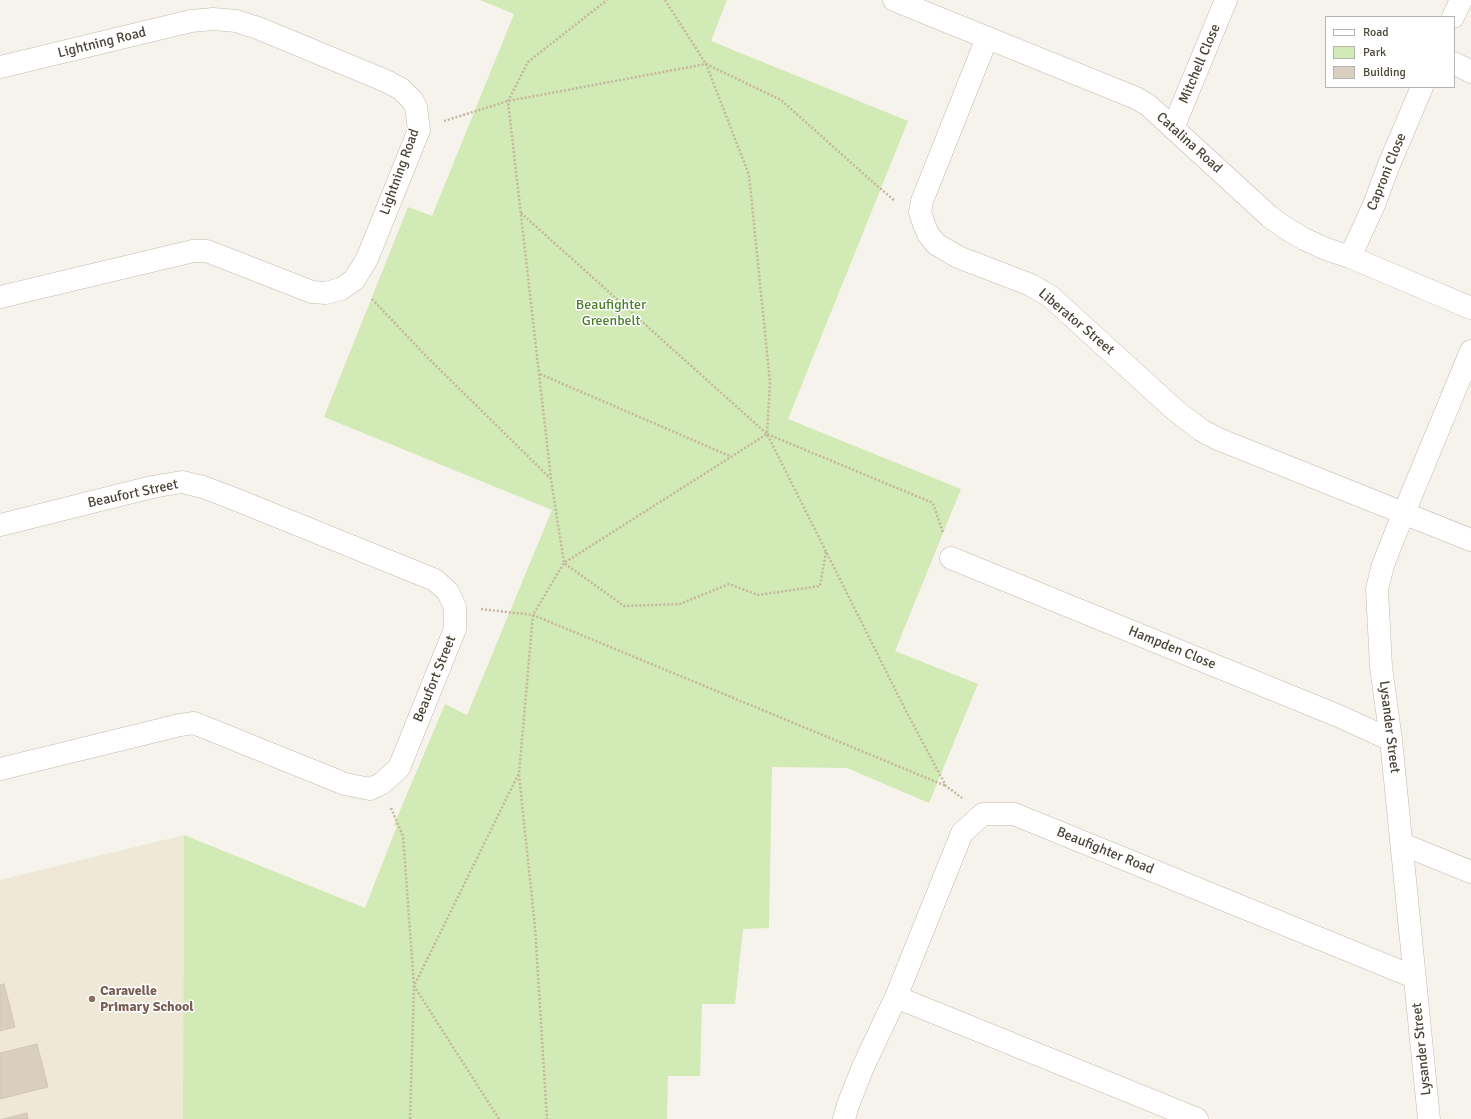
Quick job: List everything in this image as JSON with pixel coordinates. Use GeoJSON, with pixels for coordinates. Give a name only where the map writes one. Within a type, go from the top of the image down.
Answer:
{"type":"FeatureCollection","features":[{"type":"Feature","properties":{"kind":"street","name":"Catalina Road"},"geometry":{"type":"LineString","coordinates":[[894,0],[1136,98],[1148,105],[1284,227],[1304,239],[1326,249],[1350,257],[1471,308]]}},
{"type":"Feature","properties":{"kind":"street","name":"Mitchell Close"},"geometry":{"type":"LineString","coordinates":[[1173,128],[1226,0]]}},
{"type":"Feature","properties":{"kind":"street"},"geometry":{"type":"LineString","coordinates":[[1453,16],[1461,0]]}},
{"type":"Feature","properties":{"kind":"street","name":"Lightning Road"},"geometry":{"type":"LineString","coordinates":[[0,67],[191,21],[213,19],[236,21],[258,28],[396,86],[412,100],[416,107],[418,130],[367,259],[354,280],[341,289],[326,293],[312,292],[207,251],[193,251],[0,297]]}},
{"type":"Feature","properties":{"kind":"street","name":"Liberator Street"},"geometry":{"type":"LineString","coordinates":[[987,38],[922,201],[920,212],[928,234],[936,244],[958,256],[1031,285],[1051,297],[1175,410],[1202,430],[1218,439],[1471,540]]}},
{"type":"Feature","properties":{"kind":"street"},"geometry":{"type":"LineString","coordinates":[[1455,64],[1471,72]]}},
{"type":"Feature","properties":{"kind":"street","name":"Caproni Close"},"geometry":{"type":"LineString","coordinates":[[1350,257],[1374,205],[1388,167],[1422,88]]}},
{"type":"Feature","properties":{"kind":"street","name":"Lysander Street"},"geometry":{"type":"LineString","coordinates":[[1429,1119],[1391,740],[1381,667],[1377,589],[1383,565],[1471,351]]}},
{"type":"Feature","properties":{"kind":"street","name":"Beaufort Street"},"geometry":{"type":"LineString","coordinates":[[0,525],[152,487],[182,482],[203,487],[227,496],[435,580],[448,592],[455,607],[455,630],[399,768],[381,784]]}},
{"type":"Feature","properties":{"kind":"street","name":"Hampden Close"},"geometry":{"type":"LineString","coordinates":[[951,558],[1341,717],[1391,740]]}},
{"type":"Feature","properties":{"kind":"street"},"geometry":{"type":"LineString","coordinates":[[0,769],[180,725],[194,723],[345,784],[370,789],[381,784]]}},
{"type":"Feature","properties":{"kind":"street"},"geometry":{"type":"LineString","coordinates":[[844,1119],[863,1067],[896,997],[962,834],[983,814]]}},
{"type":"Feature","properties":{"kind":"street","name":"Beaufighter Road"},"geometry":{"type":"LineString","coordinates":[[983,814],[1014,814],[1414,977]]}},
{"type":"Feature","properties":{"kind":"street"},"geometry":{"type":"LineString","coordinates":[[1402,844],[1471,872]]}},
{"type":"Feature","properties":{"kind":"street"},"geometry":{"type":"LineString","coordinates":[[896,997],[1197,1119]]}},
{"type":"Feature","properties":{"kind":"path"},"geometry":{"type":"LineString","coordinates":[[607,0],[528,62],[508,101],[551,479],[564,563],[624,606],[680,604],[729,584],[758,595],[820,586],[826,552]]}},
{"type":"Feature","properties":{"kind":"path"},"geometry":{"type":"LineString","coordinates":[[665,0],[706,64],[749,175],[770,382],[767,434],[906,711],[946,786]]}},
{"type":"Feature","properties":{"kind":"path"},"geometry":{"type":"LineString","coordinates":[[418,130],[508,101],[706,64],[781,100],[867,178],[924,224]]}},
{"type":"Feature","properties":{"kind":"path"},"geometry":{"type":"LineString","coordinates":[[521,213],[767,434],[933,503],[951,558]]}},
{"type":"Feature","properties":{"kind":"path"},"geometry":{"type":"LineString","coordinates":[[354,280],[426,356],[551,479]]}},
{"type":"Feature","properties":{"kind":"path"},"geometry":{"type":"LineString","coordinates":[[539,374],[732,457]]}},
{"type":"Feature","properties":{"kind":"path"},"geometry":{"type":"LineString","coordinates":[[547,1119],[535,927],[519,773],[533,615],[564,563],[767,434]]}},
{"type":"Feature","properties":{"kind":"path"},"geometry":{"type":"LineString","coordinates":[[455,607],[533,615],[946,786],[983,814]]}},
{"type":"Feature","properties":{"kind":"path"},"geometry":{"type":"LineString","coordinates":[[414,986],[519,773]]}},
{"type":"Feature","properties":{"kind":"path"},"geometry":{"type":"LineString","coordinates":[[381,784],[403,836],[414,986],[410,1119]]}},
{"type":"Feature","properties":{"kind":"path"},"geometry":{"type":"LineString","coordinates":[[414,986],[499,1119]]}},
{"type":"Feature","properties":{"kind":"shaded area","name":"Caravelle Primary School"},"geometry":{"type":"Polygon","coordinates":[[[184,835],[183,1119],[0,1119],[0,880],[184,835]]]}},
{"type":"Feature","properties":{"kind":"green space","name":"Beaufighter Greenbelt"},"geometry":{"type":"Polygon","coordinates":[[[480,0],[727,0],[711,41],[908,121],[788,419],[961,489],[895,651],[978,684],[929,803],[847,768],[772,767],[769,928],[743,929],[735,1004],[702,1004],[700,1076],[668,1076],[667,1119],[183,1119],[184,835],[365,908],[397,826],[394,825],[445,704],[467,715],[552,510],[324,417],[408,207],[432,216],[514,14],[480,0]]]}},
{"type":"Feature","properties":{"kind":"building"},"geometry":{"type":"Polygon","coordinates":[[[4,984],[15,1027],[0,1031],[0,985],[4,984]]]}},
{"type":"Feature","properties":{"kind":"building"},"geometry":{"type":"Polygon","coordinates":[[[37,1044],[48,1087],[0,1099],[0,1053],[37,1044]]]}},
{"type":"Feature","properties":{"kind":"building"},"geometry":{"type":"Polygon","coordinates":[[[27,1113],[28,1119],[3,1119],[27,1113]]]}},
{"type":"Feature","properties":{"kind":"place","name":"Caravelle Primary School"},"geometry":{"type":"Point","coordinates":[92,999]}}]}
